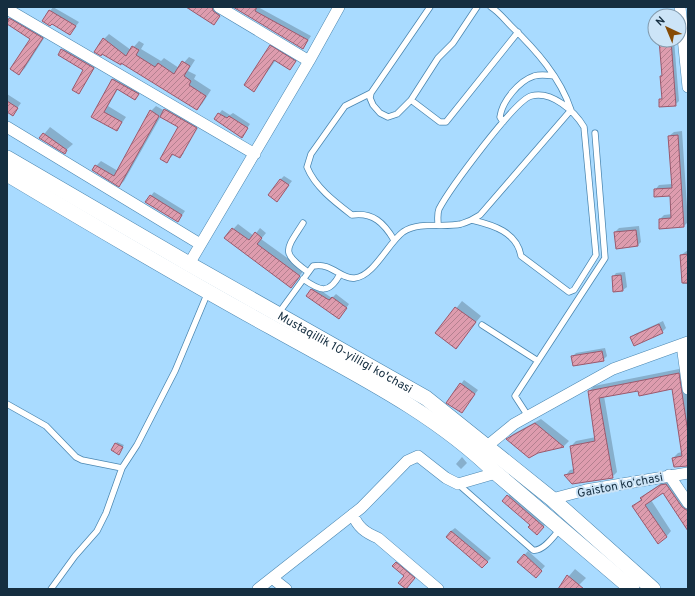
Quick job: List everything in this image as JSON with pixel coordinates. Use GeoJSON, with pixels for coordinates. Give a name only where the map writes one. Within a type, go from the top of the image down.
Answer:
{"type":"FeatureCollection","features":[{"type":"Feature","properties":{"kind":"main road","name":"Mustaqillik 10-yilligi ko'chasi"},"geometry":{"type":"LineString","coordinates":[[7,158],[189,264],[426,398],[482,451],[496,473],[562,527],[632,589]]}},
{"type":"Feature","properties":{"kind":"main road","name":"Mustaqillik 10-yilligi ko'chasi"},"geometry":{"type":"LineString","coordinates":[[7,174],[124,245],[404,402],[482,451],[552,499],[653,589]]}},
{"type":"Feature","properties":{"kind":"street"},"geometry":{"type":"LineString","coordinates":[[219,7],[309,60]]}},
{"type":"Feature","properties":{"kind":"street"},"geometry":{"type":"LineString","coordinates":[[189,264],[255,154],[339,7]]}},
{"type":"Feature","properties":{"kind":"street"},"geometry":{"type":"LineString","coordinates":[[680,7],[688,88]]}},
{"type":"Feature","properties":{"kind":"street"},"geometry":{"type":"LineString","coordinates":[[7,9],[255,154]]}},
{"type":"Feature","properties":{"kind":"street"},"geometry":{"type":"LineString","coordinates":[[7,127],[200,244]]}},
{"type":"Feature","properties":{"kind":"street"},"geometry":{"type":"LineString","coordinates":[[482,451],[514,424],[613,369],[685,344],[688,389]]}},
{"type":"Feature","properties":{"kind":"street"},"geometry":{"type":"LineString","coordinates":[[258,589],[354,514],[407,460],[418,456],[446,478],[458,484],[496,473]]}},
{"type":"Feature","properties":{"kind":"street","name":"Gaiston koʻchasi"},"geometry":{"type":"LineString","coordinates":[[552,499],[586,490],[688,472]]}},
{"type":"Feature","properties":{"kind":"street"},"geometry":{"type":"LineString","coordinates":[[669,475],[688,504]]}},
{"type":"Feature","properties":{"kind":"street"},"geometry":{"type":"LineString","coordinates":[[354,514],[356,522],[368,534],[378,538],[438,589]]}},
{"type":"Feature","properties":{"kind":"street"},"geometry":{"type":"LineString","coordinates":[[272,578],[286,589]]}},
{"type":"Feature","properties":{"kind":"lane"},"geometry":{"type":"LineString","coordinates":[[430,7],[371,93],[370,98],[372,105],[380,113],[388,117],[397,114],[411,100],[438,58],[453,43],[477,7]]}},
{"type":"Feature","properties":{"kind":"lane"},"geometry":{"type":"LineString","coordinates":[[491,7],[543,58],[566,94],[571,110]]}},
{"type":"Feature","properties":{"kind":"lane"},"geometry":{"type":"LineString","coordinates":[[411,100],[440,122],[446,122],[518,32]]}},
{"type":"Feature","properties":{"kind":"lane"},"geometry":{"type":"LineString","coordinates":[[503,122],[500,117],[501,109],[509,97],[521,85],[534,76],[554,76]]}},
{"type":"Feature","properties":{"kind":"lane"},"geometry":{"type":"LineString","coordinates":[[371,93],[345,106],[311,154],[307,167],[309,173],[337,204],[352,215],[364,213],[376,219],[387,228],[394,240]]}},
{"type":"Feature","properties":{"kind":"lane"},"geometry":{"type":"LineString","coordinates":[[438,224],[438,211],[450,192],[490,137],[518,106],[531,96],[545,96],[557,101],[571,110],[578,117],[584,127],[596,255],[574,290],[569,292],[521,256],[519,247],[515,240],[500,228],[472,220]]}},
{"type":"Feature","properties":{"kind":"lane"},"geometry":{"type":"LineString","coordinates":[[278,314],[313,266],[325,265],[340,274],[354,279],[364,275],[394,240],[404,232],[413,228],[438,224],[460,224],[472,220],[480,215],[571,110]]}},
{"type":"Feature","properties":{"kind":"lane"},"geometry":{"type":"LineString","coordinates":[[528,416],[515,396],[605,258],[595,134]]}},
{"type":"Feature","properties":{"kind":"lane"},"geometry":{"type":"LineString","coordinates":[[302,223],[288,252],[290,258],[308,272]]}},
{"type":"Feature","properties":{"kind":"lane"},"geometry":{"type":"LineString","coordinates":[[303,279],[317,288],[324,290],[331,287],[340,274]]}},
{"type":"Feature","properties":{"kind":"lane"},"geometry":{"type":"LineString","coordinates":[[51,589],[75,556],[97,531],[106,513],[122,468],[138,445],[175,371],[208,292]]}},
{"type":"Feature","properties":{"kind":"lane"},"geometry":{"type":"LineString","coordinates":[[482,325],[538,361]]}},
{"type":"Feature","properties":{"kind":"lane"},"geometry":{"type":"LineString","coordinates":[[7,404],[46,426],[76,457],[82,460],[122,468]]}},
{"type":"Feature","properties":{"kind":"lane"},"geometry":{"type":"LineString","coordinates":[[458,484],[533,550],[537,551],[542,548],[562,527]]}},
{"type":"Feature","properties":{"kind":"building"},"geometry":{"type":"Polygon","coordinates":[[[186,7],[212,7],[213,11],[220,16],[214,25],[186,7]]]}},
{"type":"Feature","properties":{"kind":"building"},"geometry":{"type":"Polygon","coordinates":[[[233,7],[257,7],[255,11],[308,40],[303,49],[233,7]]]}},
{"type":"Feature","properties":{"kind":"building"},"geometry":{"type":"Polygon","coordinates":[[[49,10],[76,26],[70,35],[52,24],[50,26],[42,21],[49,10]]]}},
{"type":"Feature","properties":{"kind":"building"},"geometry":{"type":"Polygon","coordinates":[[[9,18],[43,38],[19,75],[10,69],[30,39],[7,24],[9,18]]]}},
{"type":"Feature","properties":{"kind":"building"},"geometry":{"type":"Polygon","coordinates":[[[103,38],[126,56],[132,46],[139,50],[136,55],[155,67],[158,63],[174,74],[182,61],[190,66],[184,76],[191,81],[189,85],[206,96],[197,110],[121,63],[121,65],[102,54],[101,56],[94,52],[103,38]]]}},
{"type":"Feature","properties":{"kind":"building"},"geometry":{"type":"Polygon","coordinates":[[[270,45],[296,61],[290,70],[274,60],[254,92],[244,85],[270,45]]]}},
{"type":"Feature","properties":{"kind":"building"},"geometry":{"type":"Polygon","coordinates":[[[660,48],[672,48],[676,106],[659,107],[659,99],[662,99],[660,76],[662,76],[660,48]]]}},
{"type":"Feature","properties":{"kind":"building"},"geometry":{"type":"Polygon","coordinates":[[[61,49],[94,68],[79,94],[72,90],[83,70],[58,55],[61,49]]]}},
{"type":"Feature","properties":{"kind":"building"},"geometry":{"type":"Polygon","coordinates":[[[112,79],[139,94],[135,100],[117,89],[104,112],[122,122],[117,131],[91,117],[112,79]]]}},
{"type":"Feature","properties":{"kind":"building"},"geometry":{"type":"Polygon","coordinates":[[[7,101],[18,108],[13,116],[7,112],[7,101]]]}},
{"type":"Feature","properties":{"kind":"building"},"geometry":{"type":"Polygon","coordinates":[[[164,109],[197,128],[180,158],[172,154],[167,163],[160,159],[178,127],[160,117],[164,109]]]}},
{"type":"Feature","properties":{"kind":"building"},"geometry":{"type":"Polygon","coordinates":[[[150,110],[159,116],[119,187],[92,170],[95,165],[114,176],[150,110]]]}},
{"type":"Feature","properties":{"kind":"building"},"geometry":{"type":"Polygon","coordinates":[[[218,113],[227,118],[229,116],[248,128],[242,138],[214,119],[218,113]]]}},
{"type":"Feature","properties":{"kind":"building"},"geometry":{"type":"Polygon","coordinates":[[[43,133],[67,150],[65,154],[39,138],[43,133]]]}},
{"type":"Feature","properties":{"kind":"building"},"geometry":{"type":"Polygon","coordinates":[[[678,135],[684,227],[659,229],[659,219],[671,218],[670,196],[654,197],[654,189],[672,188],[668,136],[678,135]]]}},
{"type":"Feature","properties":{"kind":"building"},"geometry":{"type":"Polygon","coordinates":[[[280,179],[289,185],[277,202],[268,195],[280,179]]]}},
{"type":"Feature","properties":{"kind":"building"},"geometry":{"type":"Polygon","coordinates":[[[150,195],[182,215],[178,222],[145,202],[150,195]]]}},
{"type":"Feature","properties":{"kind":"building"},"geometry":{"type":"Polygon","coordinates":[[[232,228],[249,240],[255,232],[262,238],[257,244],[300,276],[291,288],[224,238],[232,228]]]}},
{"type":"Feature","properties":{"kind":"building"},"geometry":{"type":"Polygon","coordinates":[[[636,230],[638,246],[616,249],[614,232],[636,230]]]}},
{"type":"Feature","properties":{"kind":"building"},"geometry":{"type":"Polygon","coordinates":[[[688,254],[688,283],[682,283],[680,255],[688,254]]]}},
{"type":"Feature","properties":{"kind":"building"},"geometry":{"type":"Polygon","coordinates":[[[621,275],[623,291],[613,292],[612,276],[621,275]]]}},
{"type":"Feature","properties":{"kind":"building"},"geometry":{"type":"Polygon","coordinates":[[[311,289],[329,300],[332,297],[347,308],[339,319],[306,296],[311,289]]]}},
{"type":"Feature","properties":{"kind":"building"},"geometry":{"type":"Polygon","coordinates":[[[455,307],[476,322],[456,349],[435,333],[455,307]]]}},
{"type":"Feature","properties":{"kind":"building"},"geometry":{"type":"Polygon","coordinates":[[[659,324],[663,333],[634,346],[630,337],[659,324]]]}},
{"type":"Feature","properties":{"kind":"building"},"geometry":{"type":"Polygon","coordinates":[[[602,351],[604,361],[573,366],[571,356],[602,351]]]}},
{"type":"Feature","properties":{"kind":"building"},"geometry":{"type":"Polygon","coordinates":[[[679,373],[688,433],[688,466],[674,467],[672,458],[682,456],[672,389],[639,396],[638,391],[599,398],[613,478],[572,484],[564,475],[574,473],[570,446],[595,441],[588,391],[679,373]]]}},
{"type":"Feature","properties":{"kind":"building"},"geometry":{"type":"Polygon","coordinates":[[[460,383],[475,394],[462,413],[446,403],[460,383]]]}},
{"type":"Feature","properties":{"kind":"building"},"geometry":{"type":"Polygon","coordinates":[[[535,423],[564,447],[538,453],[529,458],[506,439],[535,423]]]}},
{"type":"Feature","properties":{"kind":"building"},"geometry":{"type":"Polygon","coordinates":[[[115,443],[123,447],[119,455],[111,450],[115,443]]]}},
{"type":"Feature","properties":{"kind":"building"},"geometry":{"type":"Polygon","coordinates":[[[666,484],[682,507],[688,511],[688,531],[663,493],[645,505],[667,537],[658,544],[632,506],[642,500],[640,498],[660,485],[666,484]]]}},
{"type":"Feature","properties":{"kind":"building"},"geometry":{"type":"Polygon","coordinates":[[[507,495],[544,527],[537,535],[528,527],[530,525],[502,501],[507,495]]]}},
{"type":"Feature","properties":{"kind":"building"},"geometry":{"type":"Polygon","coordinates":[[[451,531],[488,562],[482,568],[446,537],[451,531]]]}},
{"type":"Feature","properties":{"kind":"building"},"geometry":{"type":"Polygon","coordinates":[[[524,554],[542,571],[536,578],[517,562],[524,554]]]}},
{"type":"Feature","properties":{"kind":"building"},"geometry":{"type":"Polygon","coordinates":[[[396,562],[415,578],[406,589],[398,583],[404,576],[392,566],[396,562]]]}},
{"type":"Feature","properties":{"kind":"building"},"geometry":{"type":"Polygon","coordinates":[[[567,575],[584,589],[558,589],[567,575]]]}}]}
